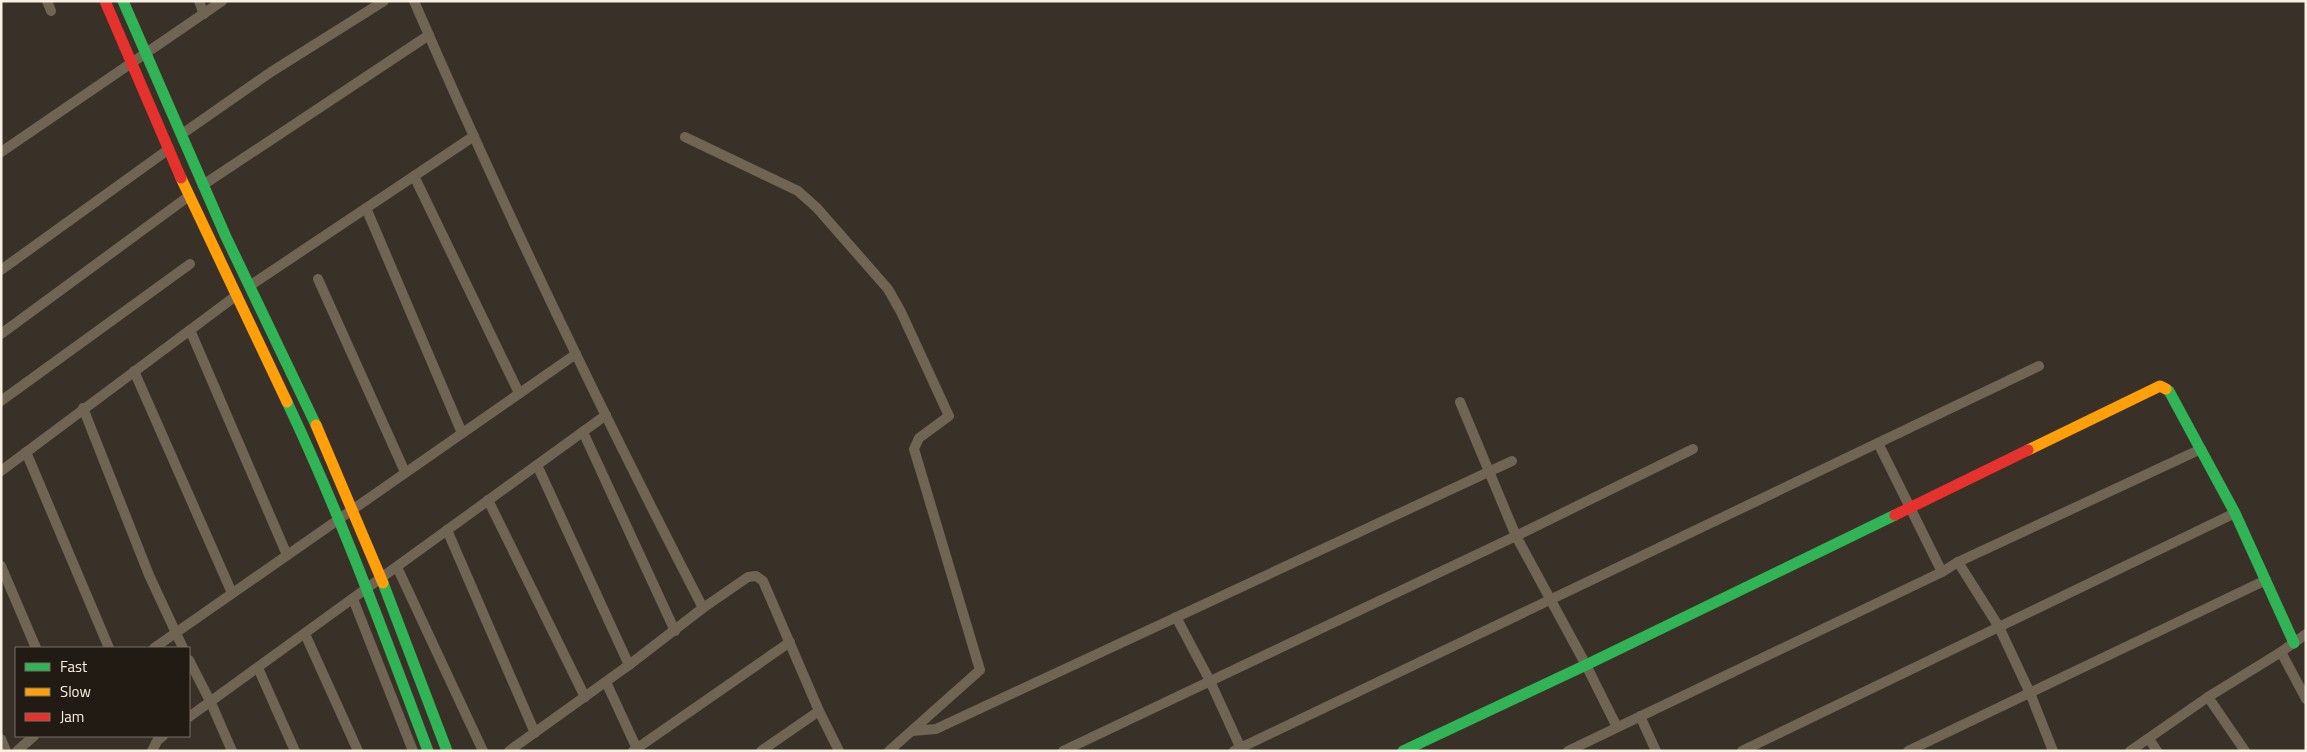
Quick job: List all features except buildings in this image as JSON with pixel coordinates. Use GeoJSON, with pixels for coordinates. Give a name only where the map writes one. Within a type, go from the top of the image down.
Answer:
{"type":"FeatureCollection","features":[{"type":"Feature","properties":{"kind":"main road"},"geometry":{"type":"LineString","coordinates":[[104,1],[189,196],[296,421],[338,519],[428,751]]}},
{"type":"Feature","properties":{"kind":"main road"},"geometry":{"type":"LineString","coordinates":[[124,1],[203,185],[312,414],[353,509],[447,751]]}},
{"type":"Feature","properties":{"kind":"main road"},"geometry":{"type":"LineString","coordinates":[[1403,751],[1586,665],[2160,386],[2170,391],[2202,448],[2235,514],[2294,643]]}},
{"type":"Feature","properties":{"kind":"street"},"geometry":{"type":"LineString","coordinates":[[199,1],[204,14]]}},
{"type":"Feature","properties":{"kind":"street"},"geometry":{"type":"LineString","coordinates":[[1,152],[222,1]]}},
{"type":"Feature","properties":{"kind":"street"},"geometry":{"type":"LineString","coordinates":[[182,134],[271,72],[384,1]]}},
{"type":"Feature","properties":{"kind":"street"},"geometry":{"type":"LineString","coordinates":[[414,1],[474,136],[576,354],[703,608]]}},
{"type":"Feature","properties":{"kind":"street"},"geometry":{"type":"LineString","coordinates":[[203,185],[429,34]]}},
{"type":"Feature","properties":{"kind":"street"},"geometry":{"type":"LineString","coordinates":[[251,285],[474,136]]}},
{"type":"Feature","properties":{"kind":"street"},"geometry":{"type":"LineString","coordinates":[[685,137],[798,191],[817,208],[888,288],[902,312],[948,416],[919,438],[914,449],[980,670],[889,751]]}},
{"type":"Feature","properties":{"kind":"street"},"geometry":{"type":"LineString","coordinates":[[1,270],[169,149]]}},
{"type":"Feature","properties":{"kind":"street"},"geometry":{"type":"LineString","coordinates":[[414,176],[519,393]]}},
{"type":"Feature","properties":{"kind":"street"},"geometry":{"type":"LineString","coordinates":[[1,334],[189,196]]}},
{"type":"Feature","properties":{"kind":"street"},"geometry":{"type":"LineString","coordinates":[[366,208],[462,433]]}},
{"type":"Feature","properties":{"kind":"street"},"geometry":{"type":"LineString","coordinates":[[1,400],[190,264]]}},
{"type":"Feature","properties":{"kind":"street"},"geometry":{"type":"LineString","coordinates":[[318,279],[406,472]]}},
{"type":"Feature","properties":{"kind":"street"},"geometry":{"type":"LineString","coordinates":[[3,465],[26,452],[236,295]]}},
{"type":"Feature","properties":{"kind":"street"},"geometry":{"type":"LineString","coordinates":[[190,330],[287,555]]}},
{"type":"Feature","properties":{"kind":"street"},"geometry":{"type":"LineString","coordinates":[[156,647],[576,354]]}},
{"type":"Feature","properties":{"kind":"street"},"geometry":{"type":"LineString","coordinates":[[1176,617],[1210,681],[1239,750],[1550,599],[2039,366]]}},
{"type":"Feature","properties":{"kind":"street"},"geometry":{"type":"LineString","coordinates":[[134,371],[232,593]]}},
{"type":"Feature","properties":{"kind":"street"},"geometry":{"type":"LineString","coordinates":[[1460,402],[1516,536],[1586,665],[1617,727]]}},
{"type":"Feature","properties":{"kind":"street"},"geometry":{"type":"LineString","coordinates":[[83,408],[148,575],[182,647]]}},
{"type":"Feature","properties":{"kind":"street"},"geometry":{"type":"LineString","coordinates":[[190,716],[212,703],[606,415]]}},
{"type":"Feature","properties":{"kind":"street"},"geometry":{"type":"LineString","coordinates":[[583,432],[675,631]]}},
{"type":"Feature","properties":{"kind":"street"},"geometry":{"type":"LineString","coordinates":[[1878,443],[1942,572]]}},
{"type":"Feature","properties":{"kind":"street"},"geometry":{"type":"LineString","coordinates":[[1568,751],[1942,572],[1958,562],[2202,448]]}},
{"type":"Feature","properties":{"kind":"street"},"geometry":{"type":"LineString","coordinates":[[1063,751],[1516,536],[1693,449]]}},
{"type":"Feature","properties":{"kind":"street"},"geometry":{"type":"LineString","coordinates":[[26,452],[109,647]]}},
{"type":"Feature","properties":{"kind":"street"},"geometry":{"type":"LineString","coordinates":[[912,731],[936,729],[1512,461]]}},
{"type":"Feature","properties":{"kind":"street"},"geometry":{"type":"LineString","coordinates":[[537,465],[629,666]]}},
{"type":"Feature","properties":{"kind":"street"},"geometry":{"type":"LineString","coordinates":[[488,500],[585,697]]}},
{"type":"Feature","properties":{"kind":"street"},"geometry":{"type":"LineString","coordinates":[[1742,751],[2235,514]]}},
{"type":"Feature","properties":{"kind":"street"},"geometry":{"type":"LineString","coordinates":[[447,530],[535,733]]}},
{"type":"Feature","properties":{"kind":"street"},"geometry":{"type":"LineString","coordinates":[[1958,562],[1999,627],[2030,692],[2053,751]]}},
{"type":"Feature","properties":{"kind":"street"},"geometry":{"type":"LineString","coordinates":[[1,566],[36,647]]}},
{"type":"Feature","properties":{"kind":"street"},"geometry":{"type":"LineString","coordinates":[[397,567],[483,751]]}},
{"type":"Feature","properties":{"kind":"street"},"geometry":{"type":"LineString","coordinates":[[509,751],[629,666],[703,608],[748,577],[756,576],[763,581],[818,710],[839,751]]}},
{"type":"Feature","properties":{"kind":"street"},"geometry":{"type":"LineString","coordinates":[[1908,751],[2266,580]]}},
{"type":"Feature","properties":{"kind":"street"},"geometry":{"type":"LineString","coordinates":[[353,599],[414,751]]}},
{"type":"Feature","properties":{"kind":"street"},"geometry":{"type":"LineString","coordinates":[[305,634],[358,751]]}},
{"type":"Feature","properties":{"kind":"street"},"geometry":{"type":"LineString","coordinates":[[2130,751],[2306,634]]}},
{"type":"Feature","properties":{"kind":"street"},"geometry":{"type":"LineString","coordinates":[[606,682],[636,750],[790,642]]}},
{"type":"Feature","properties":{"kind":"street"},"geometry":{"type":"LineString","coordinates":[[2281,652],[2306,699]]}},
{"type":"Feature","properties":{"kind":"street"},"geometry":{"type":"LineString","coordinates":[[190,662],[212,703],[232,751]]}},
{"type":"Feature","properties":{"kind":"street"},"geometry":{"type":"LineString","coordinates":[[258,668],[295,751]]}},
{"type":"Feature","properties":{"kind":"street"},"geometry":{"type":"LineString","coordinates":[[2208,698],[2245,751]]}},
{"type":"Feature","properties":{"kind":"street"},"geometry":{"type":"LineString","coordinates":[[761,751],[818,710]]}},
{"type":"Feature","properties":{"kind":"street"},"geometry":{"type":"LineString","coordinates":[[1640,716],[1656,751]]}},
{"type":"Feature","properties":{"kind":"street"},"geometry":{"type":"LineString","coordinates":[[17,751],[33,737]]}},
{"type":"Feature","properties":{"kind":"street"},"geometry":{"type":"LineString","coordinates":[[152,751],[157,741],[162,737]]}},
{"type":"Feature","properties":{"kind":"street"},"geometry":{"type":"LineString","coordinates":[[2149,738],[2157,751]]}},
{"type":"Feature","properties":{"kind":"street"},"geometry":{"type":"LineString","coordinates":[[1,739],[6,751]]}},
{"type":"Feature","properties":{"kind":"traffic: fast"},"geometry":{"type":"LineString","coordinates":[[123,1],[226,237],[316,425]]}},
{"type":"Feature","properties":{"kind":"traffic: fast"},"geometry":{"type":"LineString","coordinates":[[2166,389],[2169,391],[2235,513],[2294,643]]}},
{"type":"Feature","properties":{"kind":"traffic: fast"},"geometry":{"type":"LineString","coordinates":[[287,402],[344,532],[428,751]]}},
{"type":"Feature","properties":{"kind":"traffic: fast"},"geometry":{"type":"LineString","coordinates":[[1403,751],[1586,665],[1895,515]]}},
{"type":"Feature","properties":{"kind":"traffic: fast"},"geometry":{"type":"LineString","coordinates":[[383,583],[447,751]]}},
{"type":"Feature","properties":{"kind":"traffic: slow"},"geometry":{"type":"LineString","coordinates":[[181,178],[287,402]]}},
{"type":"Feature","properties":{"kind":"traffic: slow"},"geometry":{"type":"LineString","coordinates":[[2028,450],[2160,386],[2166,389]]}},
{"type":"Feature","properties":{"kind":"traffic: slow"},"geometry":{"type":"LineString","coordinates":[[316,425],[383,583]]}},
{"type":"Feature","properties":{"kind":"traffic: jam"},"geometry":{"type":"LineString","coordinates":[[105,1],[181,178]]}},
{"type":"Feature","properties":{"kind":"traffic: jam"},"geometry":{"type":"LineString","coordinates":[[1895,515],[2028,450]]}}]}
